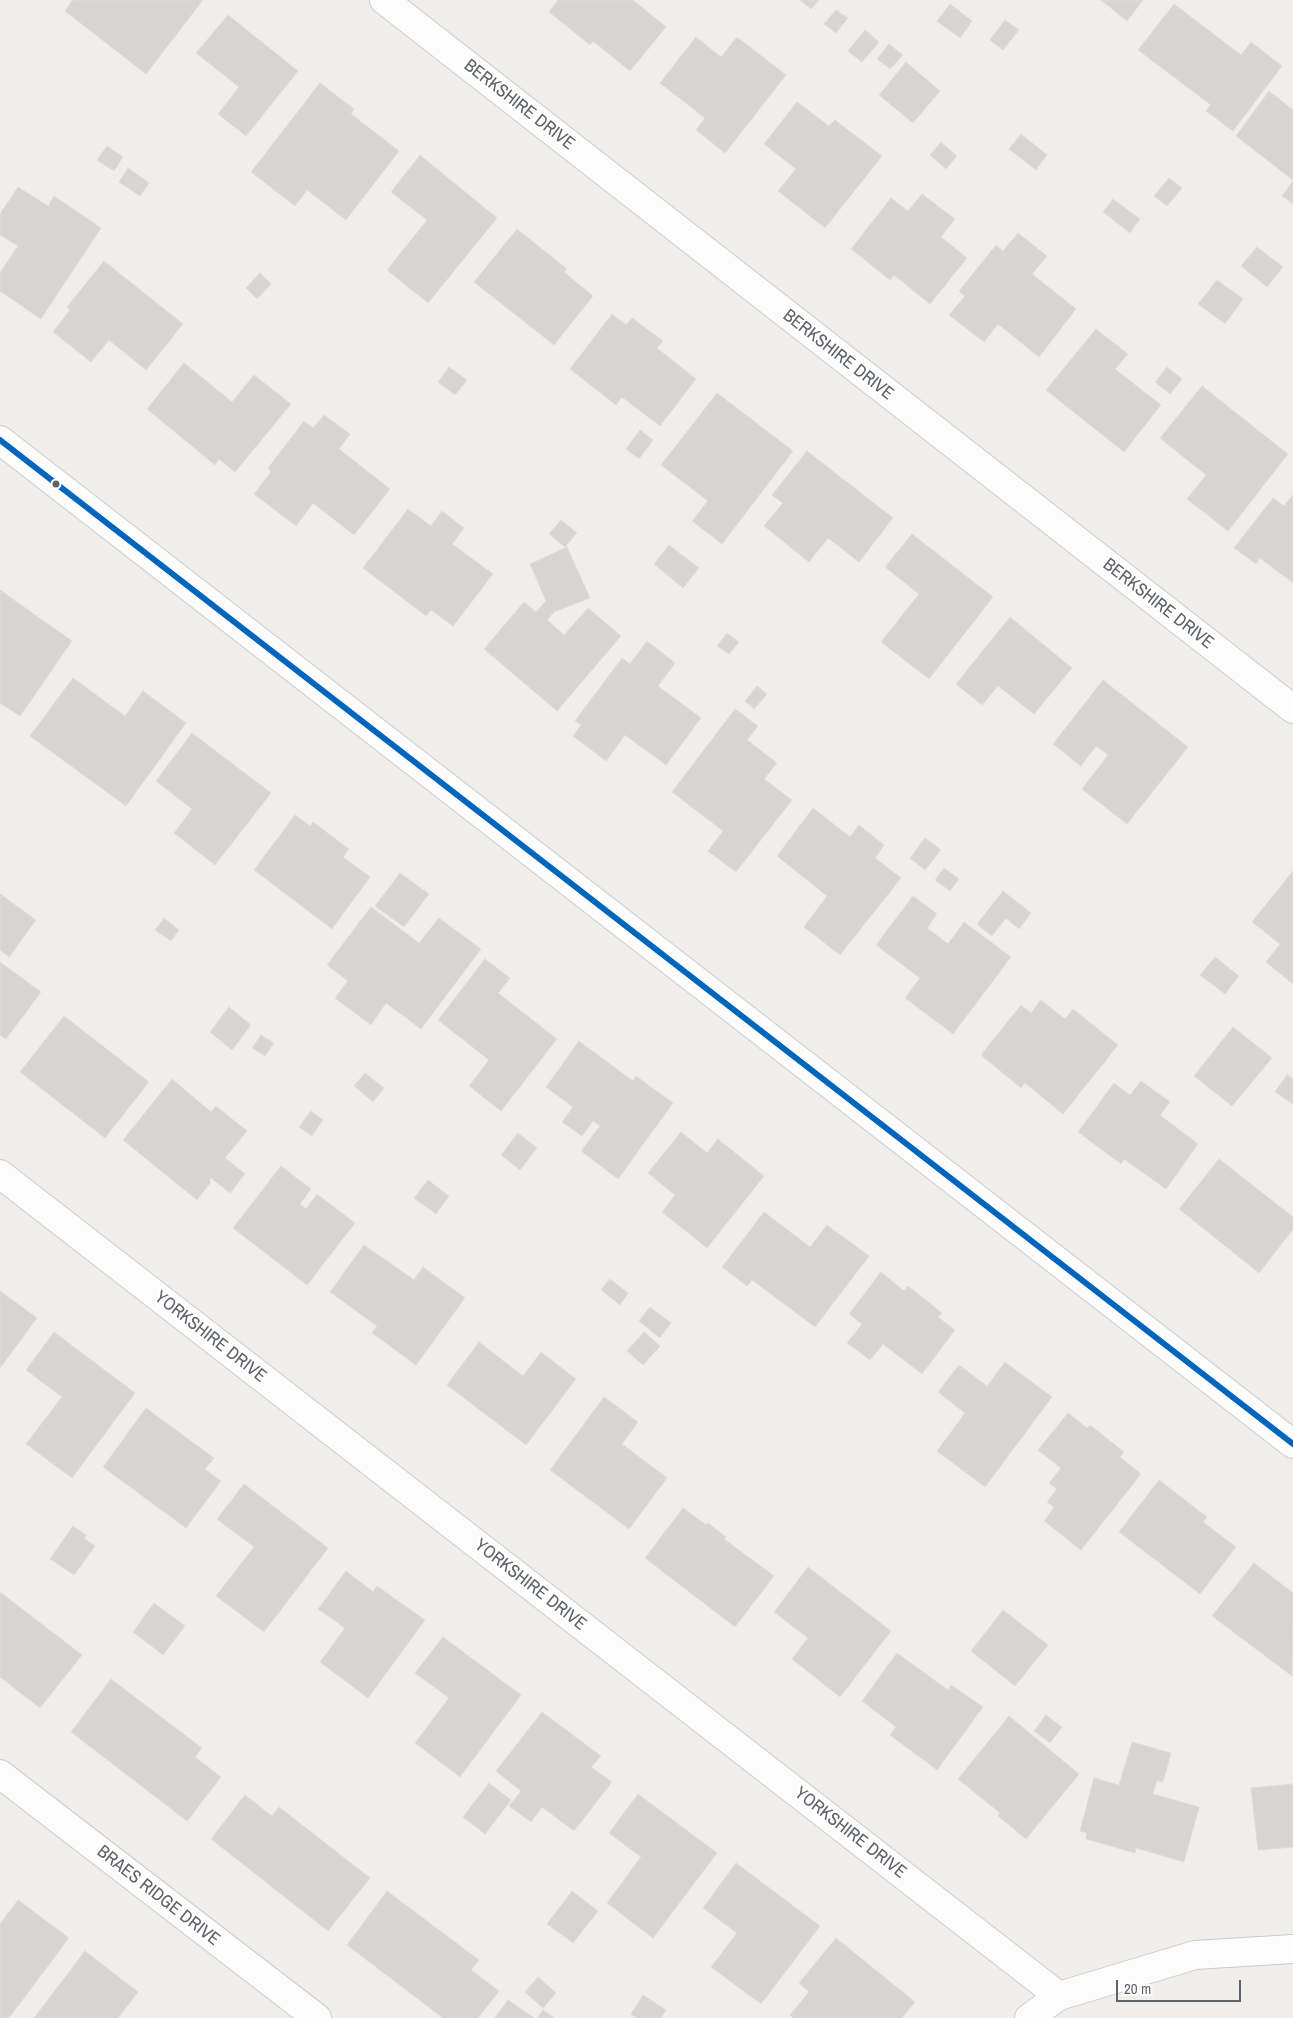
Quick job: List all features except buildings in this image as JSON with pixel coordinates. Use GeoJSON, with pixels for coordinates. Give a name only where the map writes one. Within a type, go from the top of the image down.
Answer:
{"type":"FeatureCollection","features":[{"type":"Feature","properties":{"kind":"street","name":"BERKSHIRE DRIVE"},"geometry":{"type":"LineString","coordinates":[[384,0],[1293,709]]}},
{"type":"Feature","properties":{"kind":"street"},"geometry":{"type":"LineString","coordinates":[[0,440],[1293,1444]]}},
{"type":"Feature","properties":{"kind":"street","name":"YORKSHIRE DRIVE"},"geometry":{"type":"LineString","coordinates":[[0,1174],[1059,1996]]}},
{"type":"Feature","properties":{"kind":"street","name":"BRAES RIDGE DRIVE"},"geometry":{"type":"LineString","coordinates":[[0,1774],[317,2018]]}},
{"type":"Feature","properties":{"kind":"street"},"geometry":{"type":"LineString","coordinates":[[1029,2018],[1059,1996],[1195,1955],[1293,1949]]}},
{"type":"Feature","properties":{"kind":"transit line"},"geometry":{"type":"LineString","coordinates":[[0,440],[1293,1444]]}}]}
